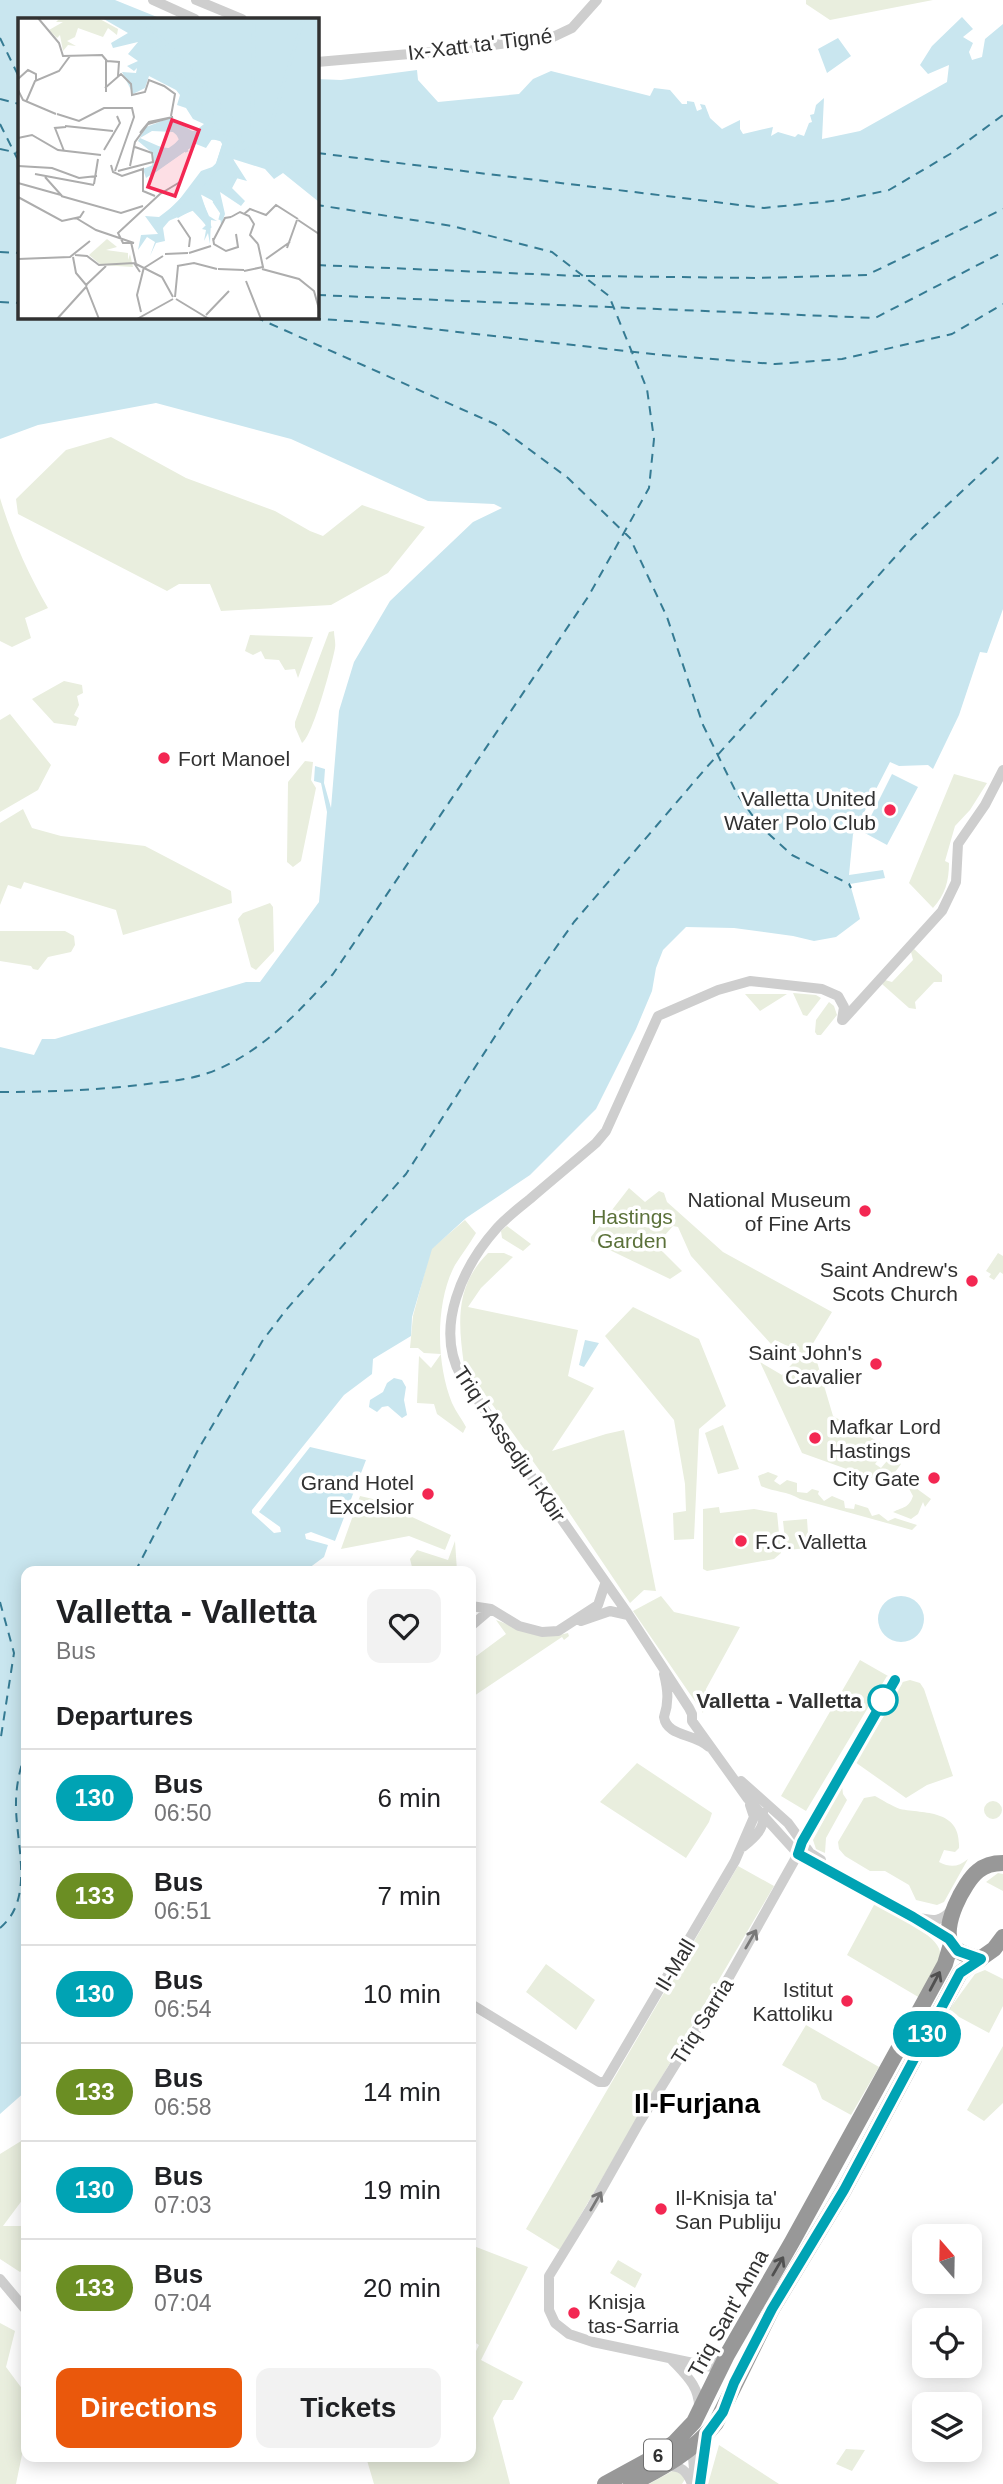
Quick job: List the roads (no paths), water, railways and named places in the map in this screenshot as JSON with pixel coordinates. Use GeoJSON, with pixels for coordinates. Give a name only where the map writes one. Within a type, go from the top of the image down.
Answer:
{"type":"FeatureCollection","features":[{"type":"Feature","properties":{"kind":"highway","name":"6"},"geometry":{"type":"LineString","coordinates":[[950,1942],[955,1905],[976,1872],[993,1864],[1003,1863]]}},
{"type":"Feature","properties":{"kind":"highway","name":"6"},"geometry":{"type":"LineString","coordinates":[[981,1959],[994,1949],[1003,1937]]}},
{"type":"Feature","properties":{"kind":"highway"},"geometry":{"type":"LineString","coordinates":[[950,1942],[958,1951],[981,1959]]}},
{"type":"Feature","properties":{"kind":"highway","name":"Triq Sant' Anna"},"geometry":{"type":"LineString","coordinates":[[605,2484],[675,2442],[696,2417],[727,2355],[945,1964],[950,1942]]}},
{"type":"Feature","properties":{"kind":"highway","name":"Triq Sant' Anna"},"geometry":{"type":"LineString","coordinates":[[631,2484],[665,2466],[692,2446],[707,2434],[723,2412],[734,2383],[772,2309],[844,2190],[960,1973],[981,1959]]}},
{"type":"Feature","properties":{"kind":"highway"},"geometry":{"type":"LineString","coordinates":[[692,2446],[696,2417]]}},
{"type":"Feature","properties":{"kind":"street"},"geometry":{"type":"LineString","coordinates":[[153,0],[193,18]]}},
{"type":"Feature","properties":{"kind":"street"},"geometry":{"type":"LineString","coordinates":[[196,0],[240,18]]}},
{"type":"Feature","properties":{"kind":"street","name":"Ix-Xatt ta' Tigné"},"geometry":{"type":"LineString","coordinates":[[318,62],[456,50],[553,37],[572,28],[597,0]]}},
{"type":"Feature","properties":{"kind":"street","name":"Ix-Xatt ta' Tigné"},"geometry":{"type":"LineString","coordinates":[[318,53],[349,58]]}},
{"type":"Feature","properties":{"kind":"street"},"geometry":{"type":"LineString","coordinates":[[838,996],[844,1007],[842,1020],[942,911],[956,882],[958,844],[985,806],[1003,770]]}},
{"type":"Feature","properties":{"kind":"street","name":"Triq l-Assedju l-Kbir"},"geometry":{"type":"LineString","coordinates":[[838,996],[822,989],[742,981],[658,1016],[606,1131],[596,1143],[498,1226],[473,1261],[455,1302],[451,1327],[454,1362],[628,1615],[689,1708],[692,1721],[748,1800],[798,1854],[913,1917],[950,1942]]}},
{"type":"Feature","properties":{"kind":"street"},"geometry":{"type":"LineString","coordinates":[[838,996],[854,999],[866,994]]}},
{"type":"Feature","properties":{"kind":"street"},"geometry":{"type":"LineString","coordinates":[[598,1605],[605,1584]]}},
{"type":"Feature","properties":{"kind":"street"},"geometry":{"type":"LineString","coordinates":[[476,1607],[491,1609],[519,1626],[542,1632],[558,1631],[598,1605],[617,1600]]}},
{"type":"Feature","properties":{"kind":"street"},"geometry":{"type":"LineString","coordinates":[[476,1622],[491,1609]]}},
{"type":"Feature","properties":{"kind":"street"},"geometry":{"type":"LineString","coordinates":[[572,1623],[610,1611],[628,1615]]}},
{"type":"Feature","properties":{"kind":"street","name":"Triq l-Assedju l-Kbir"},"geometry":{"type":"LineString","coordinates":[[663,1668],[668,1690],[668,1708],[664,1717],[667,1727],[705,1742],[746,1786],[788,1823],[810,1853],[846,1875],[852,1882]]}},
{"type":"Feature","properties":{"kind":"street"},"geometry":{"type":"LineString","coordinates":[[668,1708],[678,1703],[689,1708]]}},
{"type":"Feature","properties":{"kind":"street"},"geometry":{"type":"LineString","coordinates":[[681,1732],[688,1728],[692,1721]]}},
{"type":"Feature","properties":{"kind":"street","name":"Triq l-Assedju l-Kbir"},"geometry":{"type":"LineString","coordinates":[[746,1786],[763,1808],[765,1819]]}},
{"type":"Feature","properties":{"kind":"street"},"geometry":{"type":"LineString","coordinates":[[743,1847],[754,1817],[748,1800]]}},
{"type":"Feature","properties":{"kind":"street"},"geometry":{"type":"LineString","coordinates":[[743,1847],[757,1836],[765,1819]]}},
{"type":"Feature","properties":{"kind":"street"},"geometry":{"type":"LineString","coordinates":[[757,1836],[782,1837],[790,1854],[787,1873]]}},
{"type":"Feature","properties":{"kind":"street","name":"Triq Sarria"},"geometry":{"type":"LineString","coordinates":[[672,2360],[569,2334],[555,2323],[549,2310],[549,2276],[728,1979],[798,1854],[802,1842]]}},
{"type":"Feature","properties":{"kind":"street","name":"Il-Mall"},"geometry":{"type":"LineString","coordinates":[[476,2007],[598,2082],[605,2082],[743,1847]]}},
{"type":"Feature","properties":{"kind":"street"},"geometry":{"type":"LineString","coordinates":[[913,1917],[933,1921],[946,1917],[955,1905]]}},
{"type":"Feature","properties":{"kind":"street"},"geometry":{"type":"LineString","coordinates":[[0,2279],[21,2304]]}},
{"type":"Feature","properties":{"kind":"street"},"geometry":{"type":"LineString","coordinates":[[672,2360],[712,2367],[727,2355]]}},
{"type":"Feature","properties":{"kind":"street"},"geometry":{"type":"LineString","coordinates":[[672,2360],[691,2379],[699,2401],[696,2417]]}},
{"type":"Feature","properties":{"kind":"street"},"geometry":{"type":"LineString","coordinates":[[696,2484],[707,2434]]}},
{"type":"Feature","properties":{"kind":"street"},"geometry":{"type":"LineString","coordinates":[[692,2446],[696,2484]]}},
{"type":"Feature","properties":{"kind":"street"},"geometry":{"type":"LineString","coordinates":[[665,2466],[681,2468],[696,2484]]}},
{"type":"Feature","properties":{"kind":"water"},"geometry":{"type":"Polygon","coordinates":[[[0,0],[115,0],[160,18],[18,18],[18,318],[318,318],[318,79],[341,80],[417,70],[418,80],[438,102],[519,94],[533,79],[551,71],[650,96],[654,88],[670,90],[682,104],[687,104],[687,101],[694,102],[697,111],[702,109],[700,104],[705,105],[710,118],[722,129],[740,120],[743,134],[773,127],[771,136],[778,132],[795,137],[798,134],[804,136],[809,123],[812,122],[810,115],[814,114],[816,105],[824,98],[822,139],[860,131],[947,82],[949,65],[928,74],[920,65],[932,46],[962,17],[973,29],[963,37],[973,43],[969,52],[972,60],[982,57],[985,39],[1003,24],[1003,609],[987,653],[980,652],[959,715],[933,769],[928,765],[899,766],[890,762],[853,834],[849,875],[883,870],[885,878],[850,884],[860,919],[836,937],[814,941],[734,928],[686,927],[663,950],[652,991],[636,1029],[596,1109],[530,1175],[466,1218],[432,1249],[412,1317],[411,1336],[373,1359],[372,1374],[344,1395],[252,1510],[274,1533],[281,1532],[280,1527],[259,1512],[310,1447],[366,1460],[335,1541],[311,1532],[305,1534],[306,1539],[328,1545],[324,1557],[312,1566],[21,1566],[21,2095],[0,2114],[0,1047],[34,1055],[42,1039],[55,1039],[246,982],[260,982],[319,902],[327,812],[321,783],[314,781],[315,766],[325,769],[324,783],[331,808],[339,711],[354,662],[390,601],[473,522],[502,508],[494,504],[428,501],[291,439],[156,403],[38,425],[0,439],[0,0]]]}},
{"type":"Feature","properties":{"kind":"water"},"geometry":{"type":"Polygon","coordinates":[[[838,38],[851,56],[827,73],[818,49],[838,38]]]}},
{"type":"Feature","properties":{"kind":"water","name":"Valletta United Water Polo Club"},"geometry":{"type":"Polygon","coordinates":[[[892,774],[918,787],[887,845],[863,832],[892,774]]]}},
{"type":"Feature","properties":{"kind":"water"},"geometry":{"type":"Polygon","coordinates":[[[585,1340],[599,1343],[584,1367],[579,1365],[585,1340]]]}},
{"type":"Feature","properties":{"kind":"water"},"geometry":{"type":"Polygon","coordinates":[[[394,1378],[402,1380],[406,1387],[404,1400],[407,1415],[402,1418],[388,1406],[377,1412],[369,1407],[370,1400],[383,1392],[387,1383],[394,1378]]]}},
{"type":"Feature","properties":{"kind":"water"},"geometry":{"type":"Polygon","coordinates":[[[901,1596],[917,1603],[924,1619],[917,1635],[901,1642],[885,1635],[878,1619],[885,1603],[901,1596]]]}},
{"type":"Feature","properties":{"kind":"place","name":"Fort Manoel"},"geometry":{"type":"Point","coordinates":[164,758]}},
{"type":"Feature","properties":{"kind":"place","name":"Valletta United Water Polo Club"},"geometry":{"type":"Point","coordinates":[890,810]}},
{"type":"Feature","properties":{"kind":"place","name":"National Museum of Fine Arts"},"geometry":{"type":"Point","coordinates":[865,1211]}},
{"type":"Feature","properties":{"kind":"place","name":"Saint Andrew's Scots Church"},"geometry":{"type":"Point","coordinates":[972,1281]}},
{"type":"Feature","properties":{"kind":"place","name":"Saint John's Cavalier"},"geometry":{"type":"Point","coordinates":[876,1364]}},
{"type":"Feature","properties":{"kind":"place","name":"Mafkar Lord Hastings"},"geometry":{"type":"Point","coordinates":[815,1438]}},
{"type":"Feature","properties":{"kind":"place","name":"City Gate"},"geometry":{"type":"Point","coordinates":[934,1478]}},
{"type":"Feature","properties":{"kind":"place","name":"Grand Hotel Excelsior"},"geometry":{"type":"Point","coordinates":[428,1494]}},
{"type":"Feature","properties":{"kind":"place","name":"F.C. Valletta"},"geometry":{"type":"Point","coordinates":[741,1541]}},
{"type":"Feature","properties":{"kind":"place","name":"Valletta - Valletta"},"geometry":{"type":"Point","coordinates":[883,1700]}},
{"type":"Feature","properties":{"kind":"place","name":"Istitut Kattoliku"},"geometry":{"type":"Point","coordinates":[847,2001]}},
{"type":"Feature","properties":{"kind":"place","name":"Il-Knisja ta' San Publiju"},"geometry":{"type":"Point","coordinates":[661,2209]}},
{"type":"Feature","properties":{"kind":"place","name":"Knisja tas-Sarria"},"geometry":{"type":"Point","coordinates":[574,2313]}},
{"type":"Feature","properties":{"kind":"district","name":"Il-Furjana"},"geometry":{"type":"Point","coordinates":[697,2103]}},
{"type":"Feature","properties":{"kind":"park label","name":"Hastings Garden"},"geometry":{"type":"Point","coordinates":[632,1228]}}]}
